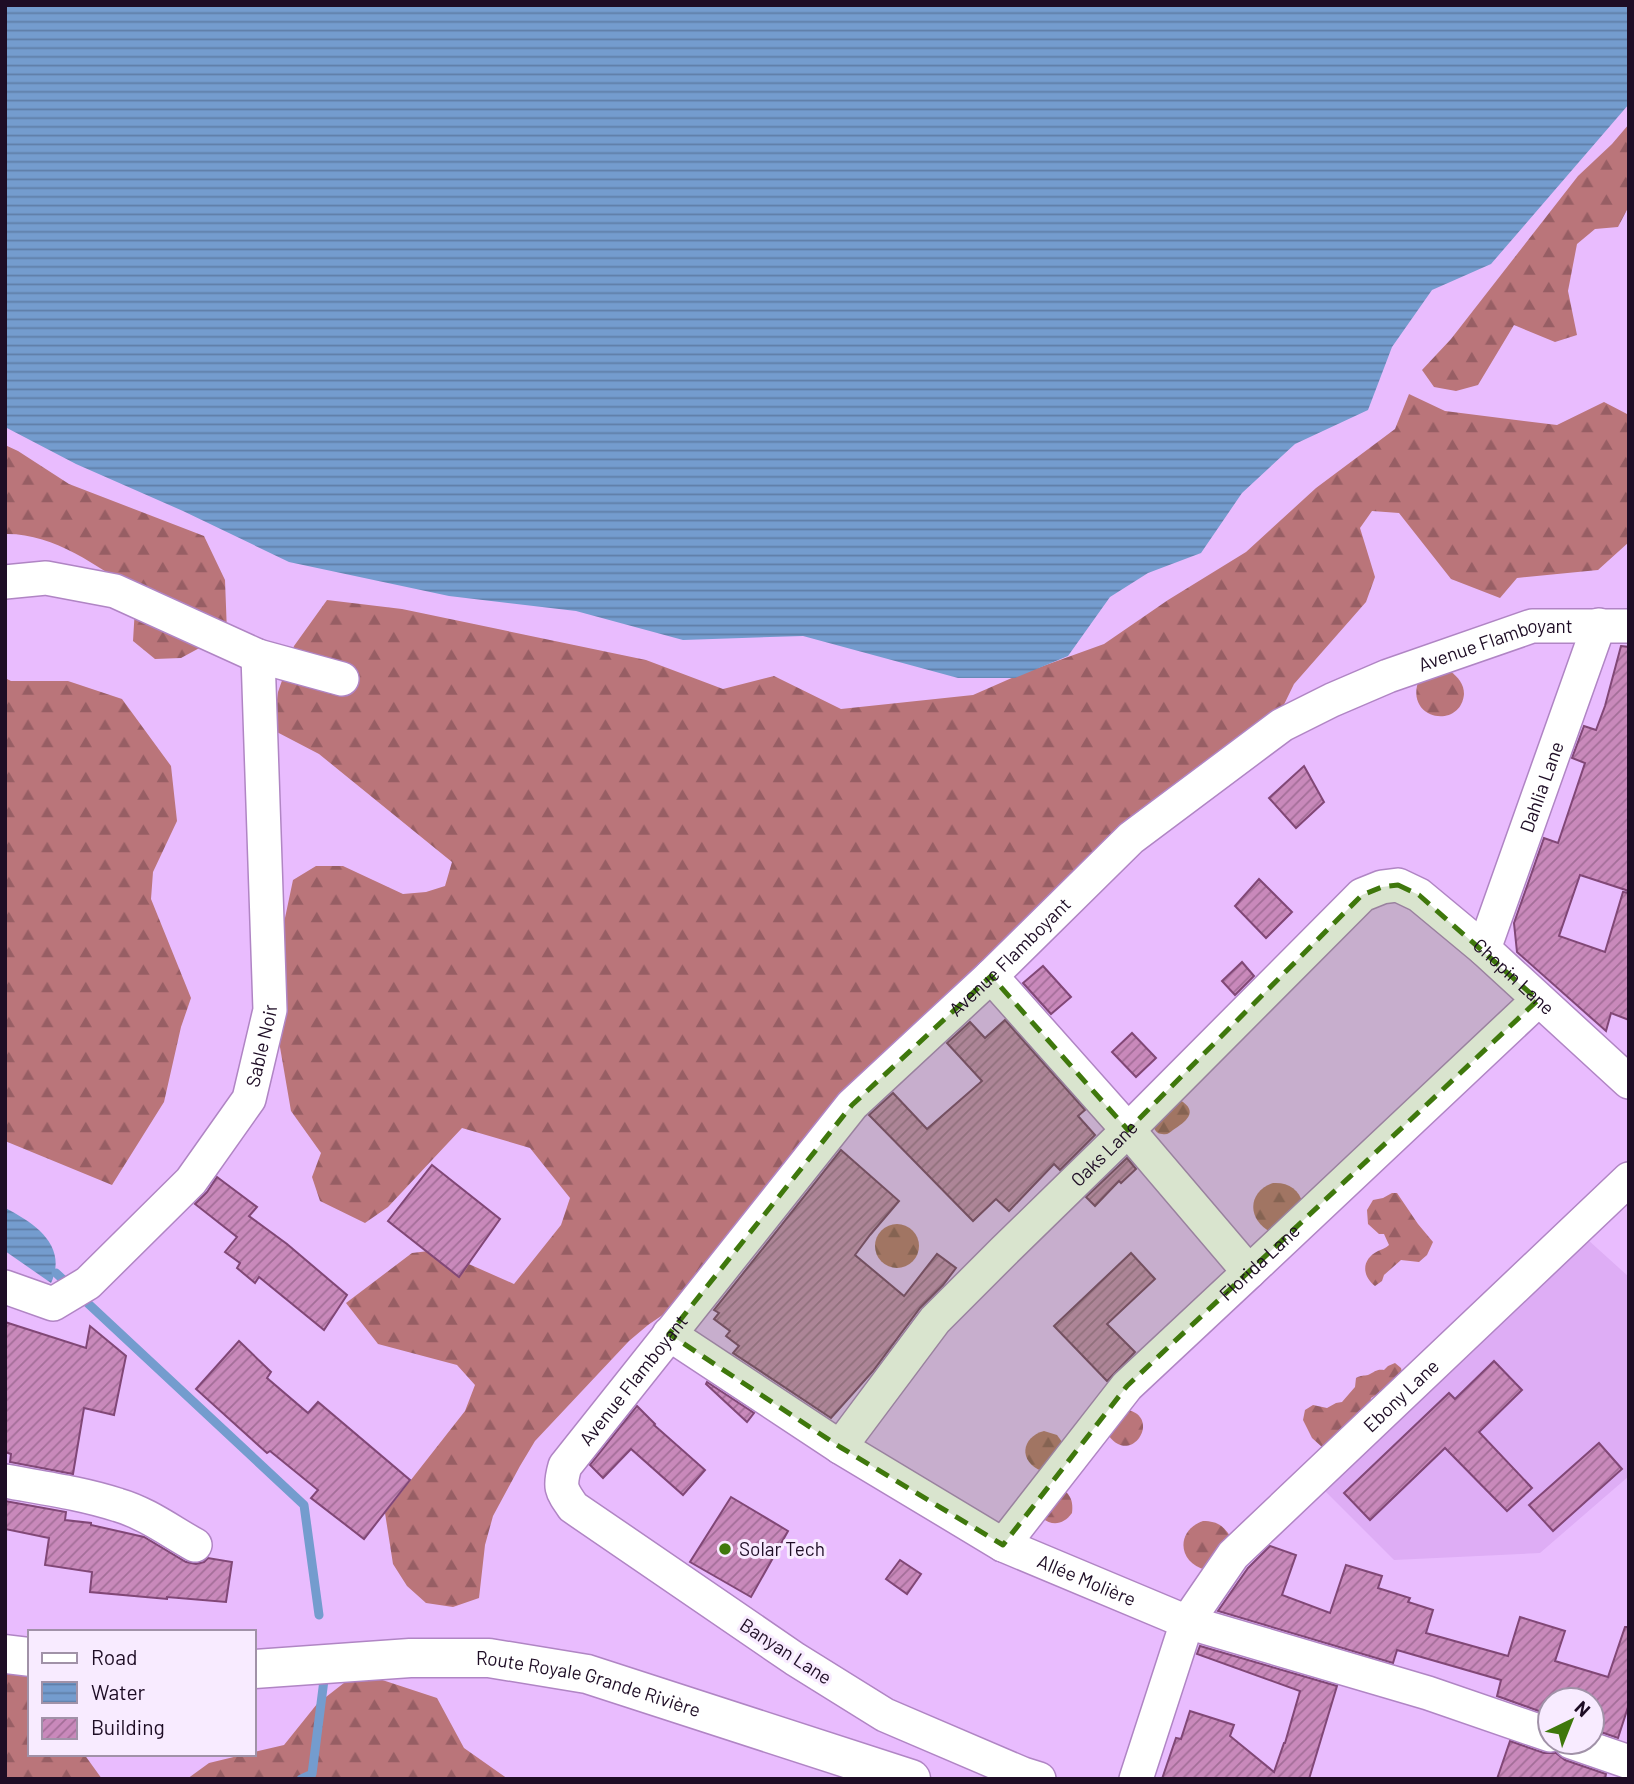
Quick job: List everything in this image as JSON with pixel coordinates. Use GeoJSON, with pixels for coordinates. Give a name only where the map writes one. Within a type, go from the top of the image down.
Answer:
{"type":"FeatureCollection","features":[{"type":"Feature","properties":{"kind":"main road"},"geometry":{"type":"LineString","coordinates":[[5,1654],[28,1657]]}},
{"type":"Feature","properties":{"kind":"main road","name":"Route Royale Grande Rivière"},"geometry":{"type":"LineString","coordinates":[[256,1669],[410,1658],[489,1658],[587,1674],[911,1779]]}},
{"type":"Feature","properties":{"kind":"street"},"geometry":{"type":"LineString","coordinates":[[5,582],[47,578],[115,592],[258,656],[342,679]]}},
{"type":"Feature","properties":{"kind":"street","name":"Dahlia Lane"},"geometry":{"type":"LineString","coordinates":[[1483,949],[1614,625]]}},
{"type":"Feature","properties":{"kind":"street","name":"Avenue Flamboyant"},"geometry":{"type":"LineString","coordinates":[[560,1483],[565,1466],[852,1105],[991,976],[1131,838],[1282,725],[1332,700],[1388,676],[1532,626],[1614,625]]}},
{"type":"Feature","properties":{"kind":"street","name":"Sable Noir"},"geometry":{"type":"LineString","coordinates":[[5,1287],[53,1304],[88,1283],[191,1181],[249,1099],[270,1010],[258,656]]}},
{"type":"Feature","properties":{"kind":"street","name":"Chopin Lane"},"geometry":{"type":"LineString","coordinates":[[1390,886],[1398,885],[1419,895],[1483,949],[1629,1082]]}},
{"type":"Feature","properties":{"kind":"street","name":"Oaks Lane"},"geometry":{"type":"LineString","coordinates":[[840,1447],[935,1320],[1362,895],[1390,886]]}},
{"type":"Feature","properties":{"kind":"street"},"geometry":{"type":"LineString","coordinates":[[991,976],[1249,1272]]}},
{"type":"Feature","properties":{"kind":"street","name":"Florida Lane"},"geometry":{"type":"LineString","coordinates":[[1003,1545],[1126,1385],[1538,1000]]}},
{"type":"Feature","properties":{"kind":"street","name":"Ebony Lane"},"geometry":{"type":"LineString","coordinates":[[1136,1779],[1187,1622],[1233,1555],[1629,1179]]}},
{"type":"Feature","properties":{"kind":"street","name":"Allée Molière"},"geometry":{"type":"LineString","coordinates":[[669,1334],[840,1447],[1003,1545],[1187,1622],[1428,1693],[1536,1730]]}},
{"type":"Feature","properties":{"kind":"street"},"geometry":{"type":"LineString","coordinates":[[5,1480],[120,1505],[153,1520],[195,1545]]}},
{"type":"Feature","properties":{"kind":"street","name":"Banyan Lane"},"geometry":{"type":"LineString","coordinates":[[560,1483],[573,1507],[795,1659],[885,1715],[1039,1779]]}},
{"type":"Feature","properties":{"kind":"street"},"geometry":{"type":"LineString","coordinates":[[1606,1754],[1629,1762]]}},
{"type":"Feature","properties":{"kind":"highlighted area"},"geometry":{"type":"Polygon","coordinates":[[[1398,885],[1419,895],[1538,1000],[1127,1386],[1003,1545],[840,1447],[669,1334],[852,1105],[991,976],[1128,1130],[1362,895],[1382,887],[1398,885]]]}},
{"type":"Feature","properties":{"kind":"shaded area"},"geometry":{"type":"Polygon","coordinates":[[[1587,1239],[1629,1277],[1629,1476],[1540,1553],[1394,1560],[1324,1490],[1587,1239]]]}},
{"type":"Feature","properties":{"kind":"green space"},"geometry":{"type":"Polygon","coordinates":[[[1629,124],[1629,206],[1618,227],[1595,229],[1577,244],[1568,291],[1577,335],[1555,342],[1514,325],[1478,385],[1456,391],[1434,387],[1422,370],[1451,339],[1578,176],[1629,124]]]}},
{"type":"Feature","properties":{"kind":"green space"},"geometry":{"type":"Polygon","coordinates":[[[1409,394],[1445,411],[1557,425],[1604,402],[1627,414],[1629,542],[1598,570],[1517,578],[1500,598],[1451,579],[1399,513],[1372,511],[1360,528],[1375,577],[1366,602],[1294,684],[1276,721],[1124,836],[683,1301],[629,1341],[535,1441],[520,1466],[493,1516],[485,1545],[479,1598],[453,1607],[426,1603],[407,1586],[393,1564],[385,1513],[465,1411],[475,1385],[457,1365],[378,1344],[346,1303],[412,1253],[437,1250],[514,1284],[561,1225],[570,1198],[530,1148],[462,1128],[388,1207],[365,1223],[320,1201],[312,1177],[321,1153],[291,1111],[270,989],[293,880],[316,866],[343,866],[403,894],[426,892],[445,886],[452,862],[319,754],[273,730],[278,692],[294,646],[327,600],[402,609],[646,660],[723,689],[774,676],[841,709],[973,695],[1021,674],[1104,644],[1168,600],[1246,552],[1316,488],[1395,429],[1409,394]]]}},
{"type":"Feature","properties":{"kind":"green space"},"geometry":{"type":"Polygon","coordinates":[[[5,445],[69,484],[204,536],[225,580],[227,633],[181,658],[155,659],[133,641],[136,591],[57,545],[23,535],[5,534],[5,445]]]}},
{"type":"Feature","properties":{"kind":"green space"},"geometry":{"type":"Polygon","coordinates":[[[1450,671],[1463,687],[1461,705],[1445,716],[1426,712],[1416,695],[1418,682],[1450,671]]]}},
{"type":"Feature","properties":{"kind":"green space"},"geometry":{"type":"Polygon","coordinates":[[[5,678],[11,681],[68,681],[122,699],[171,766],[177,821],[153,872],[151,899],[191,998],[181,1027],[164,1102],[112,1185],[5,1141],[5,678]]]}},
{"type":"Feature","properties":{"kind":"green space"},"geometry":{"type":"Polygon","coordinates":[[[1180,1100],[1189,1109],[1188,1116],[1168,1134],[1158,1133],[1153,1127],[1180,1100]]]}},
{"type":"Feature","properties":{"kind":"green space"},"geometry":{"type":"Polygon","coordinates":[[[1273,1183],[1292,1188],[1299,1194],[1303,1204],[1271,1232],[1258,1221],[1253,1206],[1258,1193],[1273,1183]]]}},
{"type":"Feature","properties":{"kind":"green space"},"geometry":{"type":"Polygon","coordinates":[[[1397,1193],[1433,1242],[1427,1255],[1419,1262],[1401,1260],[1375,1286],[1367,1277],[1366,1263],[1373,1254],[1389,1245],[1384,1234],[1379,1234],[1368,1224],[1367,1210],[1373,1200],[1397,1193]]]}},
{"type":"Feature","properties":{"kind":"green space"},"geometry":{"type":"Polygon","coordinates":[[[897,1224],[912,1231],[919,1246],[912,1261],[897,1268],[882,1261],[875,1246],[882,1231],[897,1224]]]}},
{"type":"Feature","properties":{"kind":"green space"},"geometry":{"type":"Polygon","coordinates":[[[1395,1363],[1402,1372],[1382,1396],[1371,1398],[1369,1409],[1345,1425],[1332,1445],[1322,1447],[1312,1438],[1303,1420],[1305,1410],[1313,1405],[1327,1408],[1342,1402],[1355,1387],[1356,1378],[1384,1370],[1395,1363]]]}},
{"type":"Feature","properties":{"kind":"green space"},"geometry":{"type":"Polygon","coordinates":[[[1124,1409],[1136,1413],[1142,1420],[1143,1428],[1134,1443],[1127,1446],[1118,1444],[1109,1436],[1124,1409]]]}},
{"type":"Feature","properties":{"kind":"green space"},"geometry":{"type":"Polygon","coordinates":[[[1044,1431],[1057,1435],[1065,1446],[1042,1471],[1029,1462],[1025,1450],[1036,1434],[1044,1431]]]}},
{"type":"Feature","properties":{"kind":"green space"},"geometry":{"type":"Polygon","coordinates":[[[1065,1491],[1072,1504],[1072,1513],[1062,1522],[1046,1521],[1042,1518],[1065,1491]]]}},
{"type":"Feature","properties":{"kind":"green space"},"geometry":{"type":"Polygon","coordinates":[[[1203,1521],[1219,1524],[1230,1536],[1206,1570],[1190,1561],[1184,1547],[1188,1532],[1203,1521]]]}},
{"type":"Feature","properties":{"kind":"green space"},"geometry":{"type":"Polygon","coordinates":[[[5,1666],[28,1671],[28,1756],[85,1756],[102,1779],[5,1779],[5,1666]]]}},
{"type":"Feature","properties":{"kind":"green space"},"geometry":{"type":"Polygon","coordinates":[[[358,1672],[437,1698],[464,1748],[508,1779],[187,1779],[209,1763],[238,1756],[256,1756],[256,1752],[284,1745],[317,1704],[358,1672]]]}},
{"type":"Feature","properties":{"kind":"water"},"geometry":{"type":"Polygon","coordinates":[[[5,5],[1629,5],[1629,104],[1491,264],[1432,290],[1392,347],[1368,410],[1295,444],[1242,493],[1201,553],[1148,573],[1110,597],[1068,656],[1015,678],[958,678],[803,636],[683,640],[576,611],[449,596],[289,562],[76,464],[5,427],[5,5]]]}},
{"type":"Feature","properties":{"kind":"water"},"geometry":{"type":"Polygon","coordinates":[[[5,1208],[46,1237],[55,1258],[51,1283],[5,1251],[5,1208]]]}},
{"type":"Feature","properties":{"kind":"building"},"geometry":{"type":"Polygon","coordinates":[[[1621,646],[1629,647],[1629,891],[1580,875],[1559,936],[1605,952],[1623,892],[1629,893],[1629,1020],[1611,1013],[1606,1031],[1517,952],[1514,923],[1544,838],[1558,843],[1585,763],[1572,758],[1584,726],[1596,730],[1621,646]]]}},
{"type":"Feature","properties":{"kind":"building"},"geometry":{"type":"Polygon","coordinates":[[[1304,766],[1324,802],[1296,828],[1269,798],[1304,766]]]}},
{"type":"Feature","properties":{"kind":"building"},"geometry":{"type":"Polygon","coordinates":[[[1259,879],[1292,912],[1266,938],[1235,906],[1259,879]]]}},
{"type":"Feature","properties":{"kind":"building"},"geometry":{"type":"Polygon","coordinates":[[[1242,962],[1254,976],[1235,995],[1222,981],[1242,962]]]}},
{"type":"Feature","properties":{"kind":"building"},"geometry":{"type":"Polygon","coordinates":[[[1043,966],[1071,997],[1051,1014],[1023,983],[1043,966]]]}},
{"type":"Feature","properties":{"kind":"building"},"geometry":{"type":"Polygon","coordinates":[[[1005,1020],[1085,1110],[1078,1116],[1095,1135],[1060,1170],[1054,1164],[1009,1211],[996,1199],[973,1221],[869,1115],[893,1093],[927,1129],[982,1081],[947,1043],[970,1022],[985,1038],[1005,1020]]]}},
{"type":"Feature","properties":{"kind":"building"},"geometry":{"type":"Polygon","coordinates":[[[1132,1033],[1156,1058],[1136,1077],[1112,1052],[1132,1033]]]}},
{"type":"Feature","properties":{"kind":"building"},"geometry":{"type":"Polygon","coordinates":[[[841,1150],[899,1201],[855,1255],[904,1296],[937,1254],[956,1268],[920,1308],[873,1371],[831,1418],[733,1353],[739,1346],[726,1336],[730,1331],[714,1319],[719,1313],[714,1310],[841,1150]]]}},
{"type":"Feature","properties":{"kind":"building"},"geometry":{"type":"Polygon","coordinates":[[[1127,1158],[1136,1169],[1121,1183],[1119,1181],[1095,1206],[1086,1197],[1127,1158]]]}},
{"type":"Feature","properties":{"kind":"building"},"geometry":{"type":"Polygon","coordinates":[[[432,1165],[500,1219],[459,1277],[388,1221],[432,1165]]]}},
{"type":"Feature","properties":{"kind":"building"},"geometry":{"type":"Polygon","coordinates":[[[217,1177],[257,1207],[249,1216],[347,1295],[324,1330],[259,1277],[255,1283],[237,1268],[240,1263],[225,1252],[237,1237],[195,1204],[217,1177]]]}},
{"type":"Feature","properties":{"kind":"building"},"geometry":{"type":"Polygon","coordinates":[[[1131,1253],[1155,1279],[1107,1324],[1135,1352],[1107,1381],[1054,1326],[1131,1253]]]}},
{"type":"Feature","properties":{"kind":"building"},"geometry":{"type":"Polygon","coordinates":[[[5,1322],[86,1348],[90,1326],[126,1356],[114,1415],[84,1408],[73,1474],[10,1462],[11,1454],[5,1452],[5,1322]]]}},
{"type":"Feature","properties":{"kind":"building"},"geometry":{"type":"Polygon","coordinates":[[[239,1341],[271,1372],[267,1378],[308,1413],[318,1402],[410,1480],[364,1539],[311,1498],[318,1490],[270,1451],[267,1453],[196,1389],[239,1341]]]}},
{"type":"Feature","properties":{"kind":"building"},"geometry":{"type":"Polygon","coordinates":[[[1494,1361],[1522,1390],[1479,1432],[1532,1488],[1507,1511],[1445,1448],[1370,1520],[1344,1493],[1449,1393],[1455,1399],[1494,1361]]]}},
{"type":"Feature","properties":{"kind":"building"},"geometry":{"type":"Polygon","coordinates":[[[707,1382],[754,1413],[747,1422],[706,1384],[707,1382]]]}},
{"type":"Feature","properties":{"kind":"building"},"geometry":{"type":"Polygon","coordinates":[[[637,1406],[654,1425],[705,1470],[683,1495],[631,1449],[603,1478],[590,1465],[637,1406]]]}},
{"type":"Feature","properties":{"kind":"building"},"geometry":{"type":"Polygon","coordinates":[[[1599,1443],[1622,1469],[1553,1531],[1529,1505],[1599,1443]]]}},
{"type":"Feature","properties":{"kind":"building"},"geometry":{"type":"Polygon","coordinates":[[[731,1497],[788,1531],[751,1597],[690,1562],[731,1497]]]}},
{"type":"Feature","properties":{"kind":"building"},"geometry":{"type":"Polygon","coordinates":[[[5,1501],[66,1512],[65,1520],[91,1523],[144,1537],[186,1562],[196,1564],[208,1558],[232,1562],[226,1602],[90,1592],[92,1572],[45,1565],[49,1538],[5,1529],[5,1501]]]}},
{"type":"Feature","properties":{"kind":"building"},"geometry":{"type":"Polygon","coordinates":[[[1270,1546],[1296,1555],[1282,1595],[1330,1613],[1346,1565],[1382,1576],[1378,1588],[1410,1598],[1408,1602],[1433,1610],[1426,1633],[1508,1656],[1520,1617],[1565,1631],[1555,1661],[1608,1677],[1625,1627],[1629,1627],[1629,1704],[1618,1738],[1606,1734],[1606,1686],[1536,1686],[1536,1710],[1497,1696],[1501,1680],[1397,1650],[1393,1663],[1218,1611],[1248,1568],[1270,1546]]]}},
{"type":"Feature","properties":{"kind":"building"},"geometry":{"type":"Polygon","coordinates":[[[900,1560],[921,1574],[907,1594],[886,1579],[900,1560]]]}},
{"type":"Feature","properties":{"kind":"building"},"geometry":{"type":"Polygon","coordinates":[[[1200,1646],[1337,1686],[1309,1779],[1162,1779],[1176,1738],[1181,1739],[1190,1711],[1234,1725],[1230,1736],[1274,1772],[1300,1691],[1197,1654],[1200,1646]]]}},
{"type":"Feature","properties":{"kind":"building"},"geometry":{"type":"Polygon","coordinates":[[[1510,1741],[1536,1750],[1536,1756],[1560,1756],[1606,1774],[1605,1779],[1497,1779],[1510,1741]]]}},
{"type":"Feature","properties":{"kind":"waterway"},"geometry":{"type":"LineString","coordinates":[[56,1273],[70,1286]]}},
{"type":"Feature","properties":{"kind":"waterway"},"geometry":{"type":"LineString","coordinates":[[80,1296],[304,1505],[319,1615]]}},
{"type":"Feature","properties":{"kind":"waterway"},"geometry":{"type":"LineString","coordinates":[[301,1779],[312,1774],[324,1680]]}},
{"type":"Feature","properties":{"kind":"place","name":"Solar Tech"},"geometry":{"type":"Point","coordinates":[725,1549]}}]}
